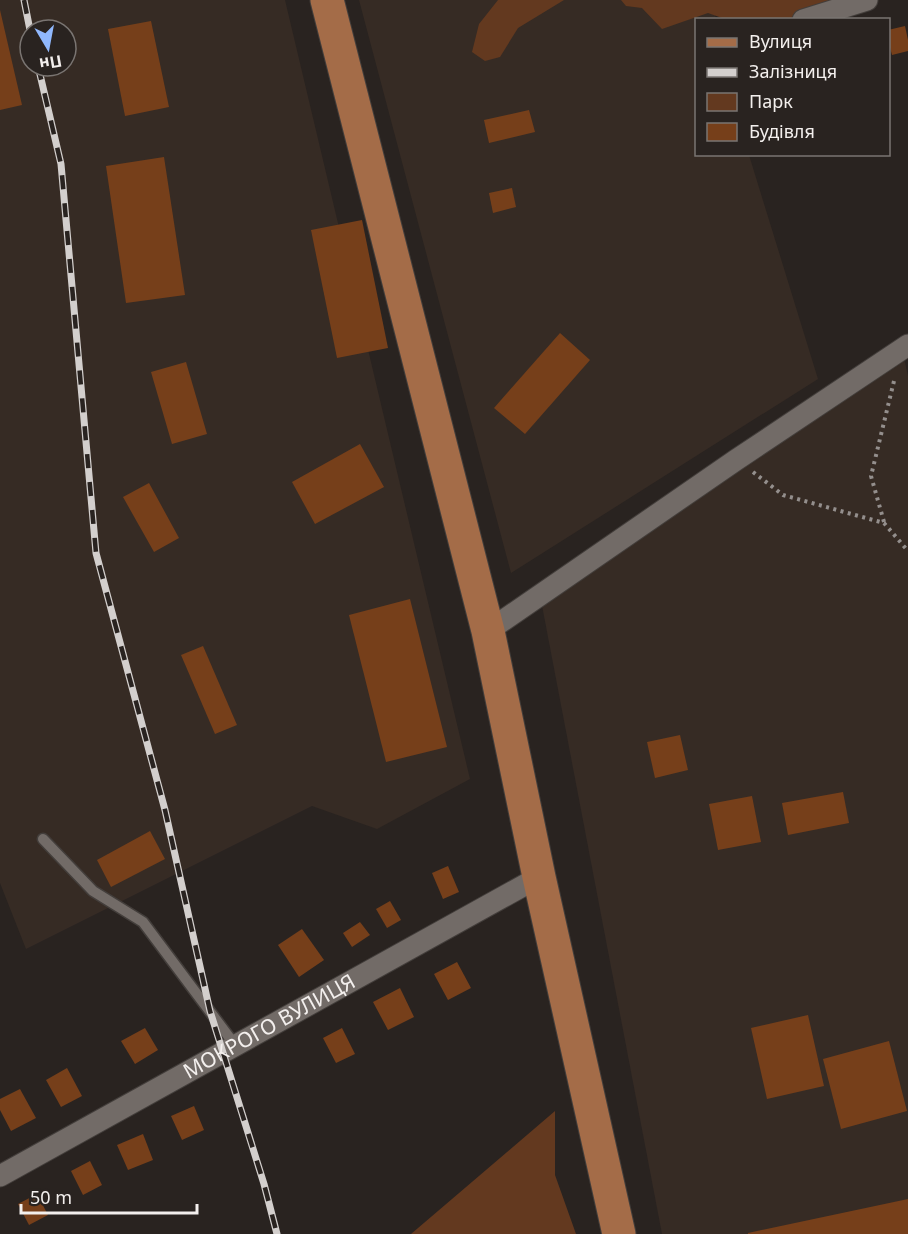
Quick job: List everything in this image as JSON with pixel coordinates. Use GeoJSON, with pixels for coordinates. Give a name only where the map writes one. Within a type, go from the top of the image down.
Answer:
{"type":"FeatureCollection","features":[{"type":"Feature","properties":{"kind":"main road"},"geometry":{"type":"LineString","coordinates":[[327,0],[488,631],[539,877],[619,1234]]}},
{"type":"Feature","properties":{"kind":"street"},"geometry":{"type":"LineString","coordinates":[[810,18],[867,0]]}},
{"type":"Feature","properties":{"kind":"street"},"geometry":{"type":"LineString","coordinates":[[488,631],[905,347]]}},
{"type":"Feature","properties":{"kind":"street","name":"МОКРОГО ВУЛИЦЯ"},"geometry":{"type":"LineString","coordinates":[[0,1176],[539,877]]}},
{"type":"Feature","properties":{"kind":"lane"},"geometry":{"type":"LineString","coordinates":[[43,839],[93,891],[143,922],[235,1046]]}},
{"type":"Feature","properties":{"kind":"path"},"geometry":{"type":"LineString","coordinates":[[905,347],[871,476],[884,523],[908,551]]}},
{"type":"Feature","properties":{"kind":"path"},"geometry":{"type":"LineString","coordinates":[[736,460],[783,495],[884,523]]}},
{"type":"Feature","properties":{"kind":"shaded area"},"geometry":{"type":"Polygon","coordinates":[[[0,0],[285,0],[470,779],[377,829],[312,806],[26,949],[0,883],[0,0]]]}},
{"type":"Feature","properties":{"kind":"shaded area"},"geometry":{"type":"Polygon","coordinates":[[[359,0],[712,0],[716,18],[695,18],[695,156],[749,156],[818,379],[511,573],[359,0]]]}},
{"type":"Feature","properties":{"kind":"shaded area"},"geometry":{"type":"Polygon","coordinates":[[[902,349],[908,376],[908,1234],[662,1234],[540,595],[902,349]]]}},
{"type":"Feature","properties":{"kind":"green space"},"geometry":{"type":"Polygon","coordinates":[[[498,0],[564,0],[518,28],[500,57],[485,61],[472,52],[479,24],[498,0]]]}},
{"type":"Feature","properties":{"kind":"green space"},"geometry":{"type":"Polygon","coordinates":[[[621,0],[847,0],[837,18],[722,18],[708,13],[662,29],[642,8],[626,6],[621,0]]]}},
{"type":"Feature","properties":{"kind":"green space"},"geometry":{"type":"Polygon","coordinates":[[[555,1111],[555,1175],[576,1234],[411,1234],[555,1111]]]}},
{"type":"Feature","properties":{"kind":"building"},"geometry":{"type":"Polygon","coordinates":[[[0,10],[22,105],[0,110],[0,10]]]}},
{"type":"Feature","properties":{"kind":"building"},"geometry":{"type":"Polygon","coordinates":[[[151,21],[169,107],[125,116],[108,29],[151,21]]]}},
{"type":"Feature","properties":{"kind":"building"},"geometry":{"type":"Polygon","coordinates":[[[905,26],[908,51],[892,55],[890,30],[905,26]]]}},
{"type":"Feature","properties":{"kind":"building"},"geometry":{"type":"Polygon","coordinates":[[[529,110],[535,132],[489,143],[484,120],[529,110]]]}},
{"type":"Feature","properties":{"kind":"building"},"geometry":{"type":"Polygon","coordinates":[[[164,157],[185,295],[126,303],[106,166],[164,157]]]}},
{"type":"Feature","properties":{"kind":"building"},"geometry":{"type":"Polygon","coordinates":[[[512,188],[516,207],[493,213],[489,193],[512,188]]]}},
{"type":"Feature","properties":{"kind":"building"},"geometry":{"type":"Polygon","coordinates":[[[362,220],[388,348],[337,358],[311,230],[362,220]]]}},
{"type":"Feature","properties":{"kind":"building"},"geometry":{"type":"Polygon","coordinates":[[[560,333],[590,360],[525,434],[494,408],[560,333]]]}},
{"type":"Feature","properties":{"kind":"building"},"geometry":{"type":"Polygon","coordinates":[[[186,362],[207,434],[172,444],[151,372],[186,362]]]}},
{"type":"Feature","properties":{"kind":"building"},"geometry":{"type":"Polygon","coordinates":[[[360,444],[384,487],[315,524],[292,482],[360,444]]]}},
{"type":"Feature","properties":{"kind":"building"},"geometry":{"type":"Polygon","coordinates":[[[149,483],[179,538],[154,552],[123,497],[149,483]]]}},
{"type":"Feature","properties":{"kind":"building"},"geometry":{"type":"Polygon","coordinates":[[[410,599],[447,747],[386,762],[349,615],[410,599]]]}},
{"type":"Feature","properties":{"kind":"building"},"geometry":{"type":"Polygon","coordinates":[[[203,646],[237,725],[215,734],[181,655],[203,646]]]}},
{"type":"Feature","properties":{"kind":"building"},"geometry":{"type":"Polygon","coordinates":[[[680,735],[688,770],[655,778],[647,742],[680,735]]]}},
{"type":"Feature","properties":{"kind":"building"},"geometry":{"type":"Polygon","coordinates":[[[843,792],[849,823],[788,835],[782,803],[843,792]]]}},
{"type":"Feature","properties":{"kind":"building"},"geometry":{"type":"Polygon","coordinates":[[[752,796],[761,842],[718,850],[709,804],[752,796]]]}},
{"type":"Feature","properties":{"kind":"building"},"geometry":{"type":"Polygon","coordinates":[[[150,831],[165,859],[111,887],[97,860],[150,831]]]}},
{"type":"Feature","properties":{"kind":"building"},"geometry":{"type":"Polygon","coordinates":[[[448,866],[459,892],[443,899],[432,873],[448,866]]]}},
{"type":"Feature","properties":{"kind":"building"},"geometry":{"type":"Polygon","coordinates":[[[390,901],[401,920],[387,928],[376,909],[390,901]]]}},
{"type":"Feature","properties":{"kind":"building"},"geometry":{"type":"Polygon","coordinates":[[[360,922],[370,935],[352,947],[343,933],[360,922]]]}},
{"type":"Feature","properties":{"kind":"building"},"geometry":{"type":"Polygon","coordinates":[[[302,929],[324,960],[299,977],[278,945],[302,929]]]}},
{"type":"Feature","properties":{"kind":"building"},"geometry":{"type":"Polygon","coordinates":[[[457,962],[471,988],[448,1000],[434,974],[457,962]]]}},
{"type":"Feature","properties":{"kind":"building"},"geometry":{"type":"Polygon","coordinates":[[[400,988],[414,1017],[388,1030],[373,1002],[400,988]]]}},
{"type":"Feature","properties":{"kind":"building"},"geometry":{"type":"Polygon","coordinates":[[[808,1015],[824,1086],[767,1099],[751,1028],[808,1015]]]}},
{"type":"Feature","properties":{"kind":"building"},"geometry":{"type":"Polygon","coordinates":[[[145,1028],[158,1050],[135,1064],[121,1041],[145,1028]]]}},
{"type":"Feature","properties":{"kind":"building"},"geometry":{"type":"Polygon","coordinates":[[[342,1028],[355,1054],[336,1063],[323,1038],[342,1028]]]}},
{"type":"Feature","properties":{"kind":"building"},"geometry":{"type":"Polygon","coordinates":[[[889,1041],[907,1111],[841,1129],[823,1059],[889,1041]]]}},
{"type":"Feature","properties":{"kind":"building"},"geometry":{"type":"Polygon","coordinates":[[[67,1068],[82,1096],[61,1107],[46,1080],[67,1068]]]}},
{"type":"Feature","properties":{"kind":"building"},"geometry":{"type":"Polygon","coordinates":[[[20,1089],[36,1118],[11,1131],[0,1110],[0,1099],[20,1089]]]}},
{"type":"Feature","properties":{"kind":"building"},"geometry":{"type":"Polygon","coordinates":[[[194,1106],[204,1130],[182,1140],[171,1116],[194,1106]]]}},
{"type":"Feature","properties":{"kind":"building"},"geometry":{"type":"Polygon","coordinates":[[[143,1134],[153,1160],[128,1170],[117,1145],[143,1134]]]}},
{"type":"Feature","properties":{"kind":"building"},"geometry":{"type":"Polygon","coordinates":[[[90,1161],[102,1185],[83,1195],[71,1171],[90,1161]]]}},
{"type":"Feature","properties":{"kind":"building"},"geometry":{"type":"Polygon","coordinates":[[[37,1194],[48,1215],[29,1225],[18,1204],[37,1194]]]}},
{"type":"Feature","properties":{"kind":"building"},"geometry":{"type":"Polygon","coordinates":[[[908,1199],[908,1234],[748,1234],[748,1233],[908,1199]]]}},
{"type":"Feature","properties":{"kind":"railway"},"geometry":{"type":"LineString","coordinates":[[24,0],[28,18]]}},
{"type":"Feature","properties":{"kind":"railway"},"geometry":{"type":"LineString","coordinates":[[41,78],[61,164],[96,553],[165,810],[210,1011],[264,1184],[277,1234]]}}]}
